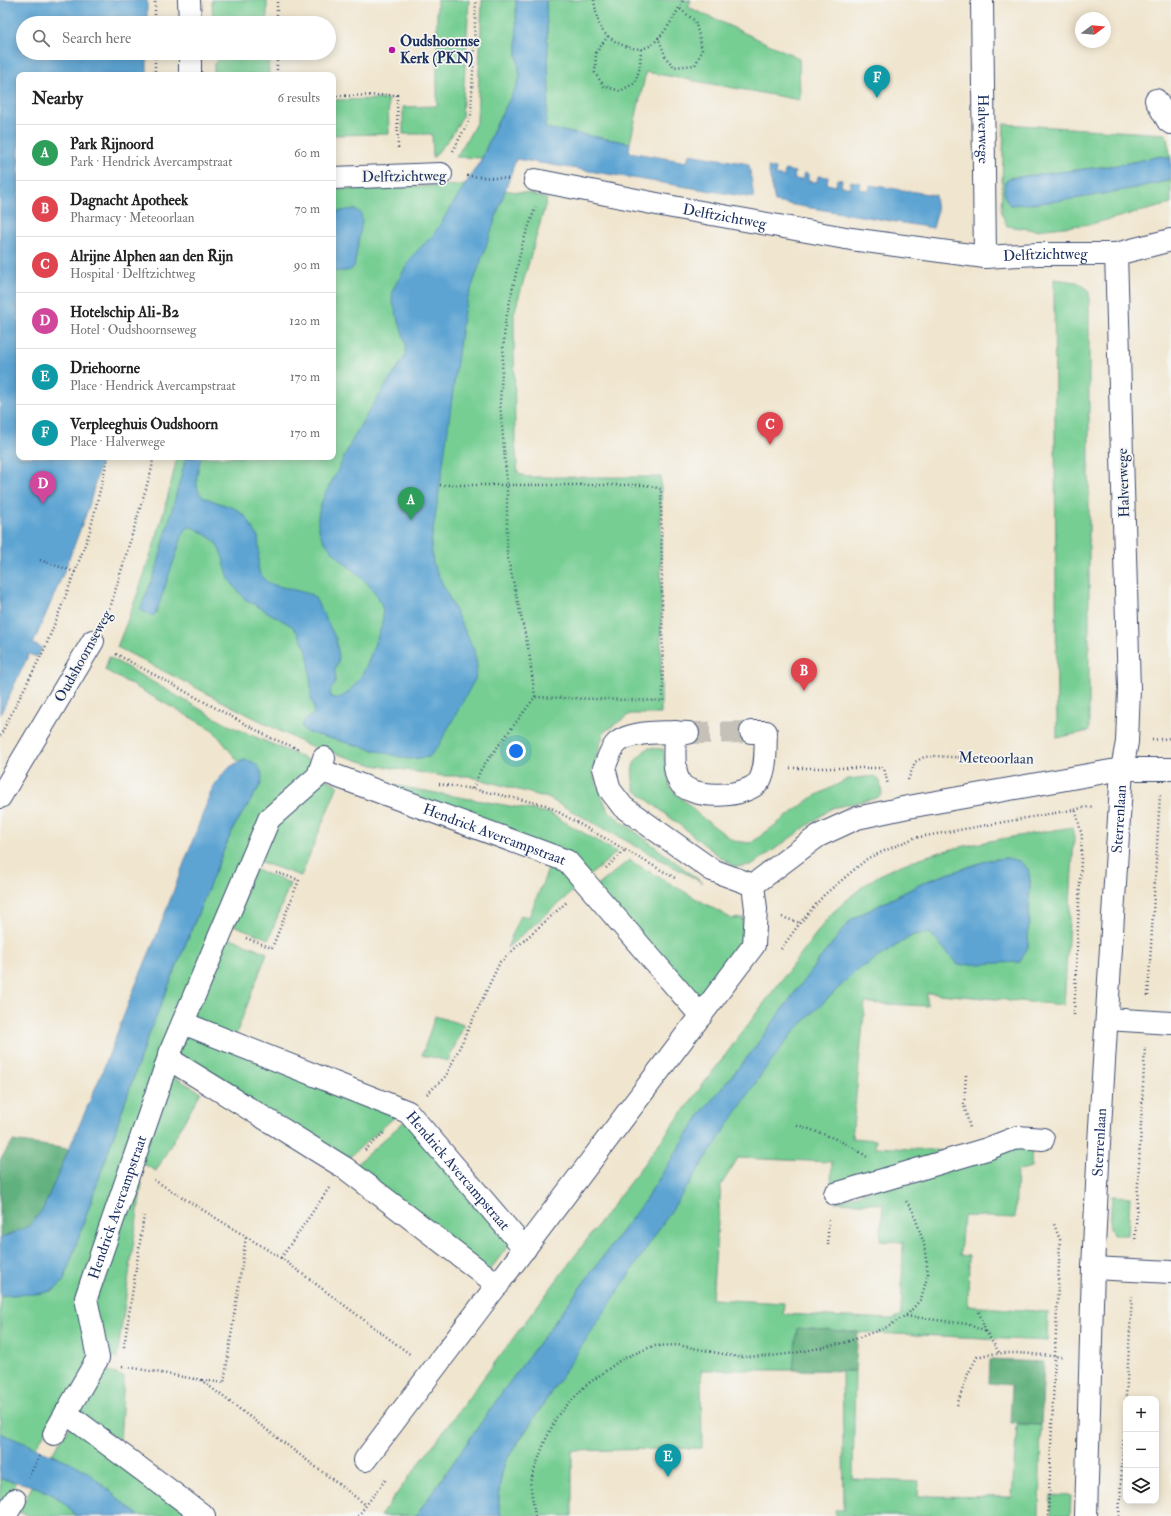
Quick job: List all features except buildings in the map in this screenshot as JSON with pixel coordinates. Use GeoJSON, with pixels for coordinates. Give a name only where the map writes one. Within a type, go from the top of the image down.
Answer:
{"type":"FeatureCollection","features":[{"type":"Feature","properties":{"kind":"street"},"geometry":{"type":"LineString","coordinates":[[189,0],[190,16]]}},
{"type":"Feature","properties":{"kind":"street","name":"Halverwege"},"geometry":{"type":"LineString","coordinates":[[982,0],[985,257]]}},
{"type":"Feature","properties":{"kind":"street"},"geometry":{"type":"LineString","coordinates":[[190,60],[190,72]]}},
{"type":"Feature","properties":{"kind":"street"},"geometry":{"type":"LineString","coordinates":[[1156,100],[1168,121],[1171,123]]}},
{"type":"Feature","properties":{"kind":"street","name":"Delftzichtweg"},"geometry":{"type":"LineString","coordinates":[[336,178],[441,174]]}},
{"type":"Feature","properties":{"kind":"street","name":"Delftzichtweg"},"geometry":{"type":"LineString","coordinates":[[540,181],[851,239],[985,257],[1038,254],[1116,254]]}},
{"type":"Feature","properties":{"kind":"street"},"geometry":{"type":"LineString","coordinates":[[1116,254],[1171,240]]}},
{"type":"Feature","properties":{"kind":"street","name":"Halverwege"},"geometry":{"type":"LineString","coordinates":[[1116,254],[1129,689],[1127,742],[1122,769]]}},
{"type":"Feature","properties":{"kind":"street","name":"Oudshoornseweg"},"geometry":{"type":"LineString","coordinates":[[0,797],[93,642]]}},
{"type":"Feature","properties":{"kind":"street"},"geometry":{"type":"LineString","coordinates":[[365,1460],[754,945],[756,909],[753,885],[712,870],[623,807],[610,790],[604,768],[616,744],[632,736],[653,733],[682,733],[676,768],[679,782],[688,790],[711,795],[729,794],[749,790],[759,782],[765,768],[759,732]]}},
{"type":"Feature","properties":{"kind":"street","name":"Hendrick Avercampstraat"},"geometry":{"type":"LineString","coordinates":[[98,1358],[86,1298],[168,1059],[269,819],[318,776],[322,764],[567,861],[701,1016]]}},
{"type":"Feature","properties":{"kind":"street","name":"Meteoorlaan"},"geometry":{"type":"LineString","coordinates":[[753,885],[818,836],[857,818],[1122,769],[1166,769]]}},
{"type":"Feature","properties":{"kind":"street","name":"Sterrenlaan"},"geometry":{"type":"LineString","coordinates":[[1086,1516],[1093,1268],[1122,769]]}},
{"type":"Feature","properties":{"kind":"street"},"geometry":{"type":"LineString","coordinates":[[1107,1019],[1171,1023]]}},
{"type":"Feature","properties":{"kind":"street","name":"Hendrick Avercampstraat"},"geometry":{"type":"LineString","coordinates":[[183,1023],[408,1112],[525,1249]]}},
{"type":"Feature","properties":{"kind":"street"},"geometry":{"type":"LineString","coordinates":[[168,1059],[345,1168],[498,1285]]}},
{"type":"Feature","properties":{"kind":"street"},"geometry":{"type":"LineString","coordinates":[[835,1194],[1018,1138],[1043,1139]]}},
{"type":"Feature","properties":{"kind":"street"},"geometry":{"type":"LineString","coordinates":[[1093,1268],[1171,1272]]}},
{"type":"Feature","properties":{"kind":"street"},"geometry":{"type":"LineString","coordinates":[[54,1434],[98,1358]]}},
{"type":"Feature","properties":{"kind":"street"},"geometry":{"type":"LineString","coordinates":[[66,1413],[204,1516]]}},
{"type":"Feature","properties":{"kind":"path"},"geometry":{"type":"LineString","coordinates":[[155,0],[155,16]]}},
{"type":"Feature","properties":{"kind":"path"},"geometry":{"type":"LineString","coordinates":[[277,0],[277,16]]}},
{"type":"Feature","properties":{"kind":"path"},"geometry":{"type":"LineString","coordinates":[[441,174],[471,116],[476,0]]}},
{"type":"Feature","properties":{"kind":"path"},"geometry":{"type":"LineString","coordinates":[[594,0],[601,29],[616,43],[637,49],[650,46],[658,38],[683,0]]}},
{"type":"Feature","properties":{"kind":"path"},"geometry":{"type":"LineString","coordinates":[[658,38],[666,58],[674,67],[695,65],[702,51],[700,39],[694,22],[679,8]]}},
{"type":"Feature","properties":{"kind":"path"},"geometry":{"type":"LineString","coordinates":[[608,36],[596,53],[594,72],[604,86],[620,91],[635,83],[640,67],[641,48]]}},
{"type":"Feature","properties":{"kind":"path"},"geometry":{"type":"LineString","coordinates":[[155,60],[155,72]]}},
{"type":"Feature","properties":{"kind":"path"},"geometry":{"type":"LineString","coordinates":[[276,60],[277,72]]}},
{"type":"Feature","properties":{"kind":"path"},"geometry":{"type":"LineString","coordinates":[[336,96],[397,95],[399,175]]}},
{"type":"Feature","properties":{"kind":"path","name":"Delftzichtweg"},"geometry":{"type":"LineString","coordinates":[[441,174],[540,181]]}},
{"type":"Feature","properties":{"kind":"path"},"geometry":{"type":"LineString","coordinates":[[473,789],[481,769],[535,697],[529,652],[508,554],[507,485],[500,402],[505,324],[522,245],[540,181]]}},
{"type":"Feature","properties":{"kind":"path"},"geometry":{"type":"LineString","coordinates":[[0,736],[45,648],[75,572],[90,531],[107,460]]}},
{"type":"Feature","properties":{"kind":"path","name":"Oudshoornseweg"},"geometry":{"type":"LineString","coordinates":[[93,642],[112,605],[152,468],[153,460]]}},
{"type":"Feature","properties":{"kind":"path"},"geometry":{"type":"LineString","coordinates":[[440,485],[646,484],[661,488],[663,701],[535,697]]}},
{"type":"Feature","properties":{"kind":"path"},"geometry":{"type":"LineString","coordinates":[[40,560],[75,572]]}},
{"type":"Feature","properties":{"kind":"path"},"geometry":{"type":"LineString","coordinates":[[1127,742],[1171,738]]}},
{"type":"Feature","properties":{"kind":"path","name":"Meteoorlaan"},"geometry":{"type":"LineString","coordinates":[[900,809],[908,777],[915,762],[924,758],[933,756],[1012,760]]}},
{"type":"Feature","properties":{"kind":"path"},"geometry":{"type":"LineString","coordinates":[[785,768],[884,768],[900,809]]}},
{"type":"Feature","properties":{"kind":"path"},"geometry":{"type":"LineString","coordinates":[[1119,1516],[1146,1021],[1166,769]]}},
{"type":"Feature","properties":{"kind":"path"},"geometry":{"type":"LineString","coordinates":[[1072,778],[1075,809],[1082,836],[1074,1015]]}},
{"type":"Feature","properties":{"kind":"path"},"geometry":{"type":"LineString","coordinates":[[914,838],[1120,801]]}},
{"type":"Feature","properties":{"kind":"path"},"geometry":{"type":"LineString","coordinates":[[222,929],[272,948],[299,880],[251,863]]}},
{"type":"Feature","properties":{"kind":"path"},"geometry":{"type":"LineString","coordinates":[[966,1075],[964,1105],[970,1128],[979,1141],[991,1147]]}},
{"type":"Feature","properties":{"kind":"path"},"geometry":{"type":"LineString","coordinates":[[535,1516],[530,1482],[545,1441],[557,1416],[585,1386],[622,1359],[653,1346],[678,1345],[738,1357],[787,1354],[844,1343],[887,1327],[906,1316],[921,1299],[928,1274],[924,1244],[912,1211],[889,1178],[875,1164],[855,1148],[824,1134],[797,1125]]}},
{"type":"Feature","properties":{"kind":"path"},"geometry":{"type":"LineString","coordinates":[[131,1166],[281,1258]]}},
{"type":"Feature","properties":{"kind":"path","name":"Hendrick Avercampstraat"},"geometry":{"type":"LineString","coordinates":[[124,1350],[145,1209]]}},
{"type":"Feature","properties":{"kind":"path"},"geometry":{"type":"LineString","coordinates":[[1048,1516],[1060,1240],[1054,1224]]}},
{"type":"Feature","properties":{"kind":"path"},"geometry":{"type":"LineString","coordinates":[[98,1358],[121,1366],[224,1383],[246,1237]]}},
{"type":"Feature","properties":{"kind":"path"},"geometry":{"type":"LineString","coordinates":[[979,1312],[986,1332],[1000,1354]]}},
{"type":"Feature","properties":{"kind":"path"},"geometry":{"type":"LineString","coordinates":[[906,1316],[967,1324],[986,1332]]}},
{"type":"Feature","properties":{"kind":"path"},"geometry":{"type":"LineString","coordinates":[[957,1405],[968,1374],[977,1358],[989,1354],[1000,1354],[1090,1358]]}},
{"type":"Feature","properties":{"kind":"path"},"geometry":{"type":"LineString","coordinates":[[121,1366],[122,1358]]}},
{"type":"Feature","properties":{"kind":"path"},"geometry":{"type":"LineString","coordinates":[[201,1380],[366,1505]]}},
{"type":"Feature","properties":{"kind":"path"},"geometry":{"type":"LineString","coordinates":[[10,1508],[54,1434]]}},
{"type":"Feature","properties":{"kind":"green space"},"geometry":{"type":"Polygon","coordinates":[[[212,0],[267,0],[267,16],[213,16],[212,0]]]}},
{"type":"Feature","properties":{"kind":"green space"},"geometry":{"type":"Polygon","coordinates":[[[437,0],[469,0],[462,117],[452,135],[433,158],[432,134],[403,134],[403,107],[437,106],[437,0]]]}},
{"type":"Feature","properties":{"kind":"green space"},"geometry":{"type":"Polygon","coordinates":[[[482,0],[516,0],[517,54],[520,76],[514,93],[495,127],[482,158],[456,157],[477,121],[482,0]]]}},
{"type":"Feature","properties":{"kind":"green space"},"geometry":{"type":"Polygon","coordinates":[[[546,0],[691,0],[688,7],[799,58],[800,100],[646,72],[630,143],[544,128],[549,93],[546,0]]]}},
{"type":"Feature","properties":{"kind":"green space"},"geometry":{"type":"Polygon","coordinates":[[[217,60],[268,60],[269,72],[214,72],[214,64],[217,60]]]}},
{"type":"Feature","properties":{"kind":"green space"},"geometry":{"type":"Polygon","coordinates":[[[388,99],[389,134],[336,135],[336,100],[388,99]]]}},
{"type":"Feature","properties":{"kind":"green space"},"geometry":{"type":"Polygon","coordinates":[[[1004,124],[1166,134],[1171,159],[1162,156],[1118,165],[1009,178],[1033,204],[1135,188],[1167,181],[1171,178],[1171,204],[1091,224],[1036,230],[1007,226],[1001,212],[1004,124]]]}},
{"type":"Feature","properties":{"kind":"green space"},"geometry":{"type":"Polygon","coordinates":[[[465,185],[533,194],[547,199],[514,314],[515,443],[518,473],[527,477],[661,477],[661,714],[630,714],[604,732],[592,772],[608,811],[703,883],[548,798],[468,776],[443,776],[373,765],[305,744],[117,647],[151,554],[176,460],[336,460],[336,189],[465,185]]]}},
{"type":"Feature","properties":{"kind":"green space"},"geometry":{"type":"Polygon","coordinates":[[[1054,279],[1077,282],[1089,290],[1089,731],[1057,738],[1054,279]]]}},
{"type":"Feature","properties":{"kind":"green space"},"geometry":{"type":"Polygon","coordinates":[[[109,657],[226,724],[315,763],[263,821],[88,1269],[92,1359],[35,1448],[0,1433],[0,1296],[53,1291],[64,1280],[145,1044],[234,827],[261,784],[247,760],[238,761],[213,730],[105,670],[109,657]]]}},
{"type":"Feature","properties":{"kind":"green space"},"geometry":{"type":"Polygon","coordinates":[[[648,748],[663,749],[670,787],[700,816],[734,841],[751,843],[813,797],[848,779],[875,776],[880,781],[882,794],[877,798],[832,808],[761,859],[751,865],[735,867],[635,790],[632,771],[633,766],[638,757],[648,748]]]}},
{"type":"Feature","properties":{"kind":"green space"},"geometry":{"type":"Polygon","coordinates":[[[321,777],[338,785],[301,876],[258,861],[274,823],[321,777]]]}},
{"type":"Feature","properties":{"kind":"green space"},"geometry":{"type":"Polygon","coordinates":[[[386,784],[549,813],[617,852],[587,878],[386,784]]]}},
{"type":"Feature","properties":{"kind":"green space"},"geometry":{"type":"Polygon","coordinates":[[[1072,827],[1074,838],[1064,1005],[927,993],[927,1006],[865,1003],[852,1138],[876,1140],[875,1147],[950,1151],[831,1187],[832,1162],[738,1158],[721,1185],[712,1299],[784,1303],[783,1314],[892,1319],[901,1315],[903,1242],[880,1241],[883,1204],[834,1202],[1017,1145],[1032,1145],[1031,1167],[1017,1171],[1015,1218],[963,1216],[960,1255],[969,1256],[968,1306],[1048,1312],[1047,1341],[853,1332],[795,1353],[793,1370],[701,1370],[702,1448],[572,1451],[572,1516],[501,1516],[499,1495],[500,1482],[505,1462],[763,1071],[795,1030],[855,972],[913,935],[930,933],[959,965],[1028,947],[1030,881],[1028,869],[1006,858],[989,860],[927,881],[852,919],[818,961],[750,1054],[702,1112],[646,1199],[506,1387],[416,1516],[380,1516],[830,915],[870,881],[885,872],[907,863],[953,849],[1072,827]]]}},
{"type":"Feature","properties":{"kind":"green space"},"geometry":{"type":"Polygon","coordinates":[[[629,860],[732,919],[743,918],[743,936],[699,1002],[595,888],[629,860]]]}},
{"type":"Feature","properties":{"kind":"green space"},"geometry":{"type":"Polygon","coordinates":[[[551,862],[581,884],[507,948],[520,915],[529,917],[551,862]]]}},
{"type":"Feature","properties":{"kind":"green space"},"geometry":{"type":"Polygon","coordinates":[[[254,869],[290,883],[269,939],[233,925],[254,869]]]}},
{"type":"Feature","properties":{"kind":"green space"},"geometry":{"type":"Polygon","coordinates":[[[226,936],[267,953],[235,1037],[190,1020],[226,936]]]}},
{"type":"Feature","properties":{"kind":"green space"},"geometry":{"type":"Polygon","coordinates":[[[435,1016],[464,1025],[448,1061],[422,1055],[435,1016]]]}},
{"type":"Feature","properties":{"kind":"green space"},"geometry":{"type":"Polygon","coordinates":[[[184,1033],[398,1114],[344,1162],[174,1057],[184,1033]]]}},
{"type":"Feature","properties":{"kind":"green space"},"geometry":{"type":"Polygon","coordinates":[[[170,1075],[201,1092],[156,1171],[138,1161],[170,1075]]]}},
{"type":"Feature","properties":{"kind":"green space"},"geometry":{"type":"Polygon","coordinates":[[[406,1120],[512,1241],[489,1271],[352,1168],[406,1120]]]}},
{"type":"Feature","properties":{"kind":"green space"},"geometry":{"type":"Polygon","coordinates":[[[13,1141],[69,1149],[43,1209],[29,1226],[0,1239],[0,1160],[13,1141]]]}},
{"type":"Feature","properties":{"kind":"green space"},"geometry":{"type":"Polygon","coordinates":[[[134,1178],[142,1183],[117,1359],[103,1356],[92,1299],[134,1178]]]}},
{"type":"Feature","properties":{"kind":"green space"},"geometry":{"type":"Polygon","coordinates":[[[1112,1196],[1130,1197],[1128,1235],[1113,1235],[1110,1227],[1112,1196]]]}},
{"type":"Feature","properties":{"kind":"green space"},"geometry":{"type":"Polygon","coordinates":[[[797,1328],[858,1332],[855,1371],[793,1370],[797,1328]]]}},
{"type":"Feature","properties":{"kind":"green space"},"geometry":{"type":"Polygon","coordinates":[[[990,1360],[1044,1362],[1041,1425],[1010,1423],[1012,1385],[989,1383],[990,1360]]]}},
{"type":"Feature","properties":{"kind":"green space"},"geometry":{"type":"Polygon","coordinates":[[[100,1368],[124,1377],[120,1442],[76,1409],[100,1368]]]}},
{"type":"Feature","properties":{"kind":"green space"},"geometry":{"type":"Polygon","coordinates":[[[842,1371],[855,1371],[853,1479],[919,1482],[918,1496],[1012,1497],[1017,1424],[1041,1425],[1039,1516],[836,1516],[835,1510],[844,1510],[842,1371]]]}},
{"type":"Feature","properties":{"kind":"green space"},"geometry":{"type":"Polygon","coordinates":[[[70,1426],[193,1516],[139,1516],[86,1471],[52,1454],[70,1426]]]}},
{"type":"Feature","properties":{"kind":"green space"},"geometry":{"type":"Polygon","coordinates":[[[0,1479],[16,1481],[10,1497],[0,1506],[0,1479]]]}},
{"type":"Feature","properties":{"kind":"green space"},"geometry":{"type":"Polygon","coordinates":[[[33,1485],[57,1498],[76,1516],[31,1516],[18,1512],[33,1485]]]}},
{"type":"Feature","properties":{"kind":"green space"},"geometry":{"type":"Polygon","coordinates":[[[1052,1495],[1071,1496],[1070,1516],[1051,1516],[1052,1495]]]}},
{"type":"Feature","properties":{"kind":"water"},"geometry":{"type":"Polygon","coordinates":[[[0,0],[147,0],[147,16],[16,16],[16,60],[147,60],[147,72],[16,72],[16,460],[101,460],[89,506],[64,572],[33,644],[42,648],[37,657],[29,654],[0,715],[0,0]]]}},
{"type":"Feature","properties":{"kind":"water"},"geometry":{"type":"Polygon","coordinates":[[[516,0],[546,0],[549,93],[545,128],[630,143],[629,152],[687,162],[689,154],[749,164],[754,198],[516,159],[464,310],[431,543],[433,564],[474,650],[477,666],[475,679],[439,745],[429,757],[408,759],[306,732],[302,727],[303,722],[312,715],[314,712],[314,706],[311,701],[309,663],[306,648],[299,635],[292,626],[245,599],[229,579],[222,555],[215,541],[195,528],[189,527],[184,531],[156,613],[153,616],[140,610],[157,567],[185,460],[200,460],[197,483],[203,497],[236,509],[246,517],[258,537],[258,568],[261,576],[267,582],[274,585],[310,594],[315,598],[336,639],[339,658],[335,670],[335,684],[331,689],[331,697],[339,698],[349,691],[360,678],[368,663],[383,620],[381,603],[373,590],[326,544],[319,531],[319,511],[326,493],[357,431],[406,355],[406,344],[392,300],[393,289],[413,255],[434,234],[482,158],[495,127],[518,83],[520,76],[517,54],[516,0]]]}},
{"type":"Feature","properties":{"kind":"water"},"geometry":{"type":"Polygon","coordinates":[[[1162,156],[1171,159],[1171,178],[1167,181],[1109,193],[1029,204],[1010,205],[1005,197],[1005,182],[1010,178],[1118,165],[1162,156]]]}},
{"type":"Feature","properties":{"kind":"water"},"geometry":{"type":"Polygon","coordinates":[[[768,167],[776,169],[775,175],[784,177],[785,170],[795,172],[794,179],[802,180],[804,173],[808,174],[808,181],[817,182],[818,176],[828,177],[827,184],[836,186],[837,179],[842,180],[841,186],[850,188],[851,181],[861,183],[860,189],[869,191],[870,185],[935,195],[937,213],[933,228],[775,202],[768,167]]]}},
{"type":"Feature","properties":{"kind":"water"},"geometry":{"type":"Polygon","coordinates":[[[354,209],[361,213],[362,221],[354,267],[347,271],[336,271],[336,212],[354,209]]]}},
{"type":"Feature","properties":{"kind":"water"},"geometry":{"type":"Polygon","coordinates":[[[247,760],[255,763],[260,769],[262,776],[261,784],[234,827],[145,1044],[64,1280],[58,1286],[44,1293],[0,1296],[0,1239],[29,1226],[43,1209],[101,1075],[156,937],[213,787],[227,769],[236,763],[247,760]]]}},
{"type":"Feature","properties":{"kind":"water"},"geometry":{"type":"Polygon","coordinates":[[[1006,858],[1020,861],[1028,869],[1030,881],[1028,947],[1020,962],[958,965],[930,933],[913,935],[855,972],[795,1030],[763,1072],[505,1462],[500,1482],[499,1495],[501,1516],[416,1516],[506,1387],[646,1199],[702,1112],[750,1054],[818,961],[852,919],[927,881],[989,860],[1006,858]]]}},
{"type":"Feature","properties":{"kind":"water"},"geometry":{"type":"Polygon","coordinates":[[[0,1433],[70,1462],[86,1471],[139,1516],[76,1516],[69,1507],[52,1494],[22,1483],[0,1479],[0,1433]]]}},
{"type":"Feature","properties":{"kind":"tunnel"},"geometry":{"type":"LineString","coordinates":[[688,733],[751,732]]}},
{"type":"Feature","properties":{"kind":"place","name":"Oudshoornse Kerk (PKN)"},"geometry":{"type":"Point","coordinates":[392,50]}},
{"type":"Feature","properties":{"kind":"place","name":"Verpleeghuis Oudshoorn"},"geometry":{"type":"Point","coordinates":[877,98]}},
{"type":"Feature","properties":{"kind":"place","name":"Alrijne Alphen aan den Rijn"},"geometry":{"type":"Point","coordinates":[770,445]}},
{"type":"Feature","properties":{"kind":"place","name":"Hotelschip Ali-B2"},"geometry":{"type":"Point","coordinates":[43,504]}},
{"type":"Feature","properties":{"kind":"place","name":"Park Rijnoord"},"geometry":{"type":"Point","coordinates":[411,520]}},
{"type":"Feature","properties":{"kind":"place","name":"Dagnacht Apotheek"},"geometry":{"type":"Point","coordinates":[804,691]}},
{"type":"Feature","properties":{"kind":"place","name":"Driehoorne"},"geometry":{"type":"Point","coordinates":[668,1477]}}]}
